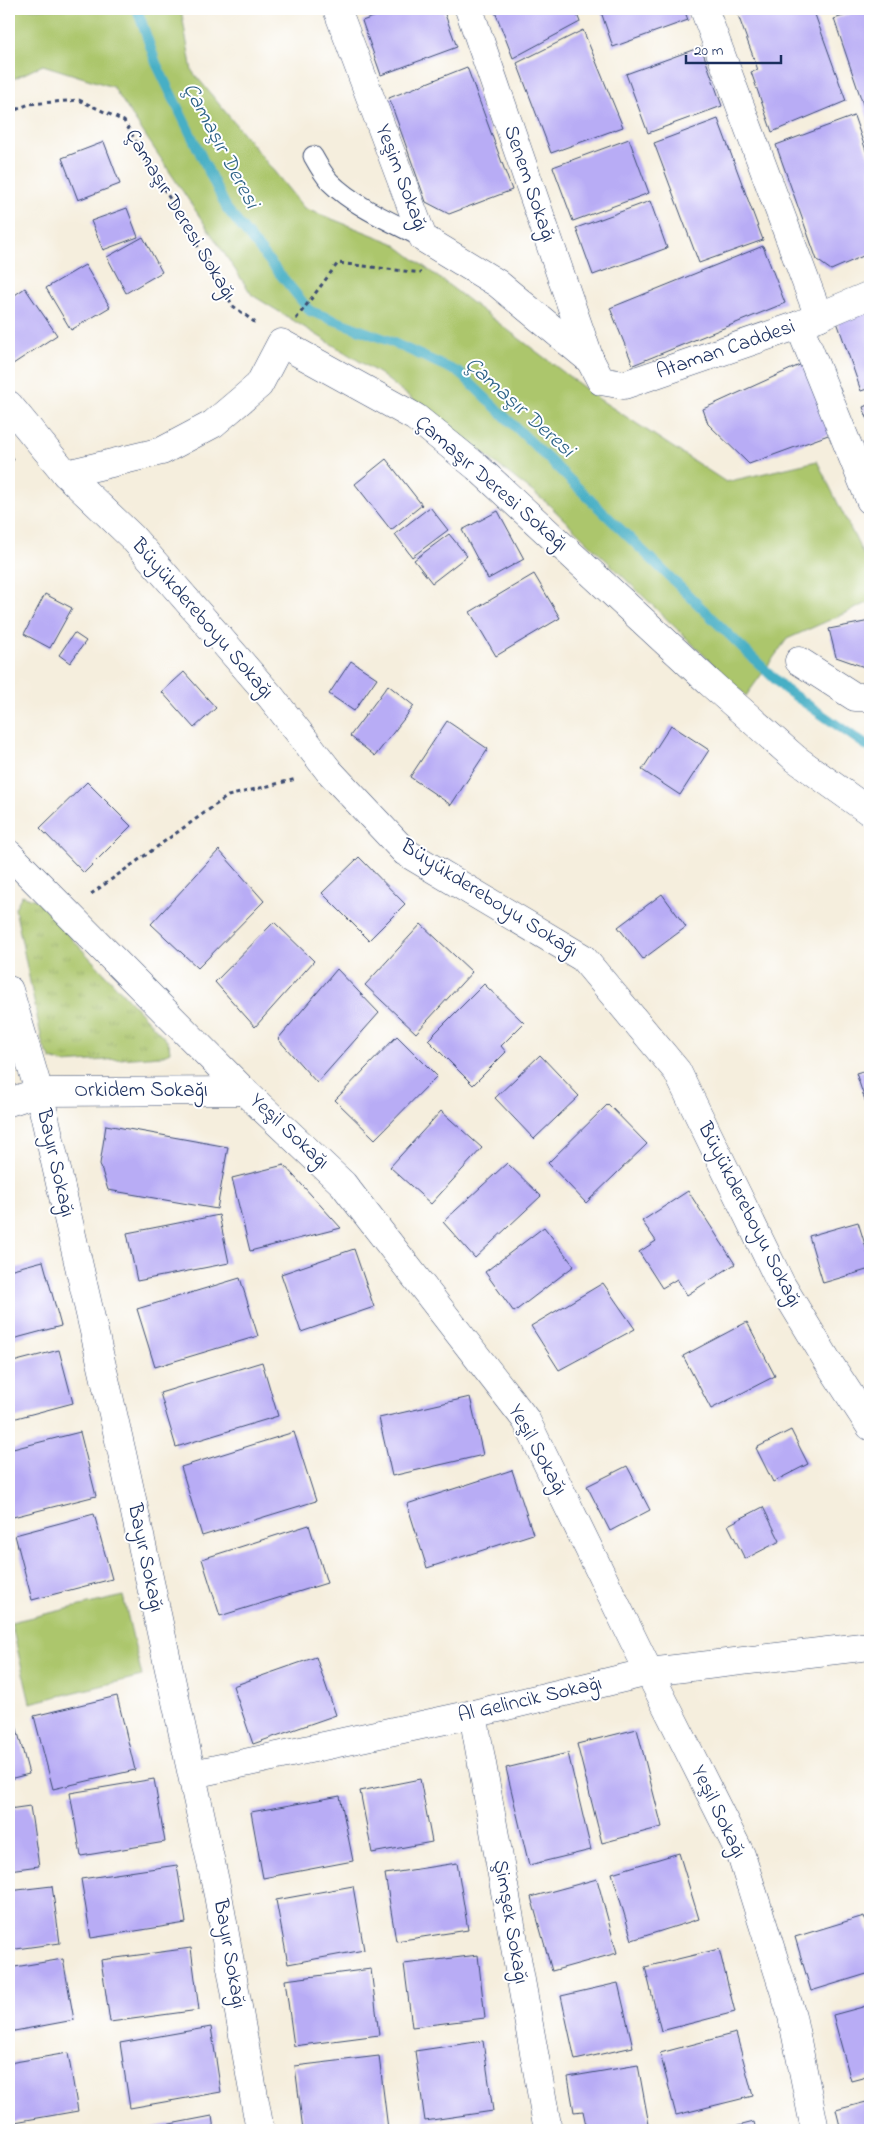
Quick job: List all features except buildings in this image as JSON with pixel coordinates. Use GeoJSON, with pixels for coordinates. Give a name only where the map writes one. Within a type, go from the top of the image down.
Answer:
{"type":"FeatureCollection","features":[{"type":"Feature","properties":{"kind":"street","name":"Yeşim Sokağı"},"geometry":{"type":"LineString","coordinates":[[337,9],[423,238],[497,283],[590,360]]}},
{"type":"Feature","properties":{"kind":"street","name":"Senem Sokağı"},"geometry":{"type":"LineString","coordinates":[[469,9],[590,360]]}},
{"type":"Feature","properties":{"kind":"street"},"geometry":{"type":"LineString","coordinates":[[704,9],[870,500]]}},
{"type":"Feature","properties":{"kind":"street","name":"Ataman Caddesi"},"geometry":{"type":"LineString","coordinates":[[590,360],[601,381],[624,385],[809,321],[870,295]]}},
{"type":"Feature","properties":{"kind":"street"},"geometry":{"type":"LineString","coordinates":[[66,474],[162,451],[213,424],[258,384],[287,333]]}},
{"type":"Feature","properties":{"kind":"street","name":"Çamaşır Deresi Sokağı"},"geometry":{"type":"LineString","coordinates":[[287,333],[415,416],[477,467],[701,675],[796,759],[870,812]]}},
{"type":"Feature","properties":{"kind":"street","name":"Büyükdereboyu Sokağı"},"geometry":{"type":"LineString","coordinates":[[9,405],[66,474],[132,537],[271,697],[329,771],[405,852],[583,958],[677,1071],[781,1284],[870,1426]]}},
{"type":"Feature","properties":{"kind":"street"},"geometry":{"type":"LineString","coordinates":[[799,661],[855,697],[870,697]]}},
{"type":"Feature","properties":{"kind":"street","name":"Yeşil Sokağı"},"geometry":{"type":"LineString","coordinates":[[9,854],[244,1090],[343,1184],[526,1420],[649,1672],[741,1854],[792,2016],[815,2130]]}},
{"type":"Feature","properties":{"kind":"street","name":"Bayır Sokağı"},"geometry":{"type":"LineString","coordinates":[[9,990],[39,1092],[122,1453],[218,1895],[260,2130]]}},
{"type":"Feature","properties":{"kind":"street","name":"Orkidem Sokağı"},"geometry":{"type":"LineString","coordinates":[[9,1102],[39,1092],[244,1090]]}},
{"type":"Feature","properties":{"kind":"street","name":"Al Gelincik Sokağı"},"geometry":{"type":"LineString","coordinates":[[192,1774],[473,1714],[649,1672],[870,1646]]}},
{"type":"Feature","properties":{"kind":"street","name":"Şimşek Sokağı"},"geometry":{"type":"LineString","coordinates":[[473,1714],[548,2130]]}},
{"type":"Feature","properties":{"kind":"lane"},"geometry":{"type":"LineString","coordinates":[[313,156],[330,182],[354,200],[423,238]]}},
{"type":"Feature","properties":{"kind":"path","name":"Çamaşır Deresi Sokağı"},"geometry":{"type":"LineString","coordinates":[[9,113],[29,104],[79,100],[124,121],[233,306],[287,333]]}},
{"type":"Feature","properties":{"kind":"path"},"geometry":{"type":"LineString","coordinates":[[287,333],[338,263],[422,274]]}},
{"type":"Feature","properties":{"kind":"path"},"geometry":{"type":"LineString","coordinates":[[66,912],[228,796],[329,771]]}},
{"type":"Feature","properties":{"kind":"green space"},"geometry":{"type":"Polygon","coordinates":[[[9,9],[181,9],[192,71],[304,208],[393,243],[599,399],[726,482],[817,461],[870,568],[870,602],[787,639],[746,696],[547,503],[380,374],[252,295],[113,87],[43,65],[9,81],[9,9]]]}},
{"type":"Feature","properties":{"kind":"green space"},"geometry":{"type":"Polygon","coordinates":[[[22,895],[36,900],[169,1043],[170,1052],[161,1056],[64,1063],[51,1059],[43,1046],[15,908],[22,895]]]}},
{"type":"Feature","properties":{"kind":"green space"},"geometry":{"type":"Polygon","coordinates":[[[123,1596],[142,1676],[30,1703],[11,1622],[123,1596]]]}},
{"type":"Feature","properties":{"kind":"waterway","name":"Çamaşır Deresi"},"geometry":{"type":"LineString","coordinates":[[137,9],[156,63],[227,209],[310,311],[387,340],[460,373],[785,689],[870,748]]}}]}
